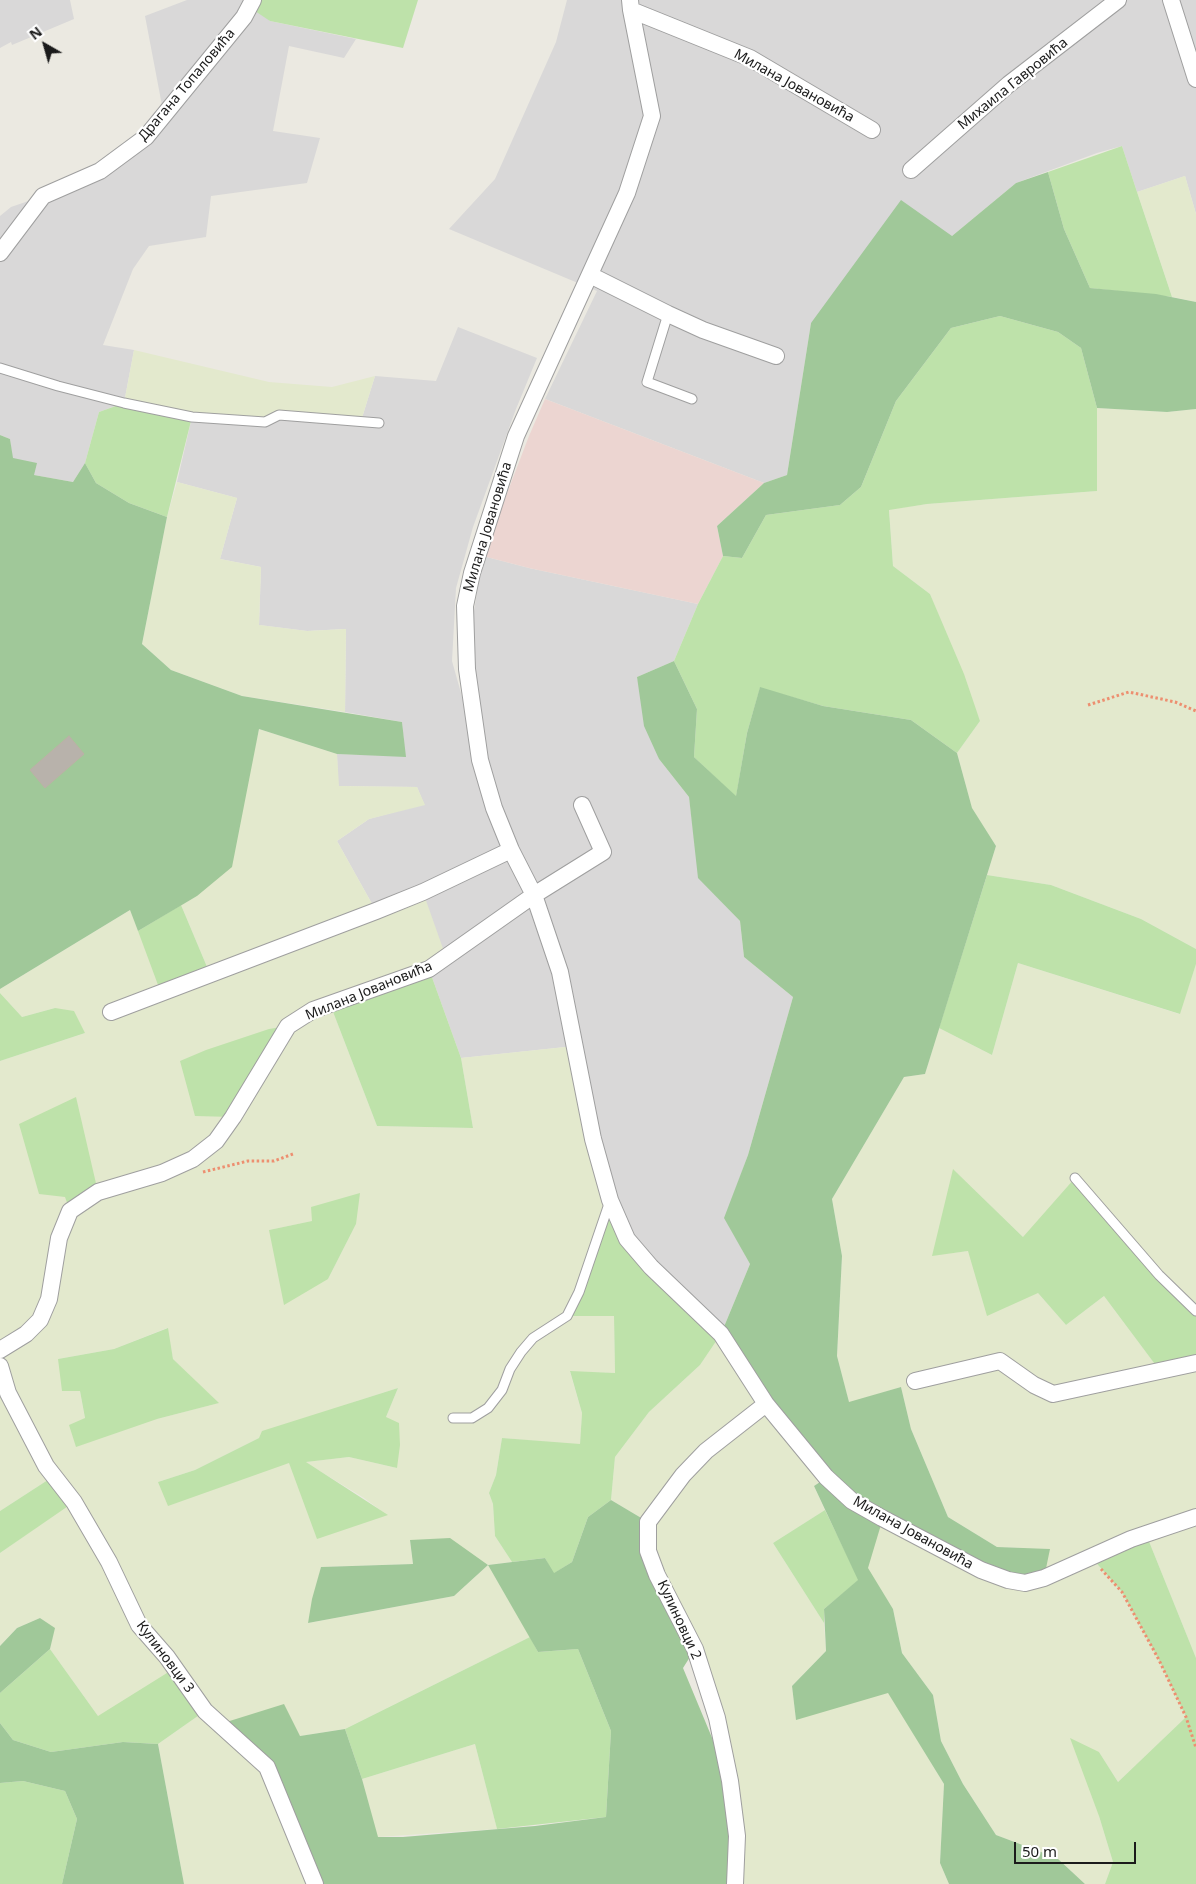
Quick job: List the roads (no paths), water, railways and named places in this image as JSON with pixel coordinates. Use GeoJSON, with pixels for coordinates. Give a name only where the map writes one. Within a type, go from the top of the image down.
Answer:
{"type":"FeatureCollection","features":[{"type":"Feature","properties":{"kind":"street","name":"Драгана Топаловића"},"geometry":{"type":"LineString","coordinates":[[0,253],[43,196],[100,171],[146,137],[244,18],[253,0]]}},
{"type":"Feature","properties":{"kind":"street","name":"Михаила Гавровића"},"geometry":{"type":"LineString","coordinates":[[911,170],[1009,84],[1118,0]]}},
{"type":"Feature","properties":{"kind":"street"},"geometry":{"type":"LineString","coordinates":[[1171,0],[1196,79]]}},
{"type":"Feature","properties":{"kind":"street","name":"Милана Јовановића"},"geometry":{"type":"LineString","coordinates":[[631,5],[750,58],[872,130]]}},
{"type":"Feature","properties":{"kind":"street","name":"Милана Јовановића"},"geometry":{"type":"LineString","coordinates":[[631,5],[652,116],[627,193],[516,436],[472,574],[465,606],[467,669],[480,760],[494,808],[511,850],[534,895],[560,972],[593,1139],[610,1200],[627,1239],[651,1267],[721,1334],[766,1404],[826,1477],[852,1501],[981,1570],[1008,1580],[1025,1583],[1044,1578],[1131,1539],[1196,1517]]}},
{"type":"Feature","properties":{"kind":"street"},"geometry":{"type":"LineString","coordinates":[[590,275],[668,314],[712,333],[776,356]]}},
{"type":"Feature","properties":{"kind":"street"},"geometry":{"type":"LineString","coordinates":[[534,895],[602,852],[582,805]]}},
{"type":"Feature","properties":{"kind":"street"},"geometry":{"type":"LineString","coordinates":[[111,1012],[376,912],[424,892],[511,850]]}},
{"type":"Feature","properties":{"kind":"street","name":"Милана Јовановића"},"geometry":{"type":"LineString","coordinates":[[0,1350],[26,1334],[40,1320],[49,1299],[59,1238],[70,1211],[98,1192],[162,1173],[193,1159],[216,1141],[233,1117],[288,1026],[313,1010],[429,969],[534,895]]}},
{"type":"Feature","properties":{"kind":"street"},"geometry":{"type":"LineString","coordinates":[[915,1381],[1000,1361],[1034,1385],[1053,1394],[1196,1363]]}},
{"type":"Feature","properties":{"kind":"street","name":"Кулиновци 3"},"geometry":{"type":"LineString","coordinates":[[0,1366],[8,1393],[46,1466],[74,1502],[109,1562],[139,1625],[167,1657],[205,1711],[267,1766],[315,1884]]}},
{"type":"Feature","properties":{"kind":"street","name":"Кулиновци 2"},"geometry":{"type":"LineString","coordinates":[[736,1884],[737,1836],[730,1781],[717,1718],[694,1649],[657,1575],[648,1551],[648,1522],[683,1475],[706,1451],[766,1404]]}},
{"type":"Feature","properties":{"kind":"lane"},"geometry":{"type":"LineString","coordinates":[[668,314],[647,382],[692,399]]}},
{"type":"Feature","properties":{"kind":"lane"},"geometry":{"type":"LineString","coordinates":[[0,368],[115,401],[192,417],[265,422],[279,415],[379,423]]}},
{"type":"Feature","properties":{"kind":"lane"},"geometry":{"type":"LineString","coordinates":[[1075,1178],[1159,1275],[1196,1311]]}},
{"type":"Feature","properties":{"kind":"lane"},"geometry":{"type":"LineString","coordinates":[[453,1418],[472,1418],[488,1408],[502,1390],[510,1369],[533,1338],[567,1316],[579,1292],[610,1200]]}}]}
